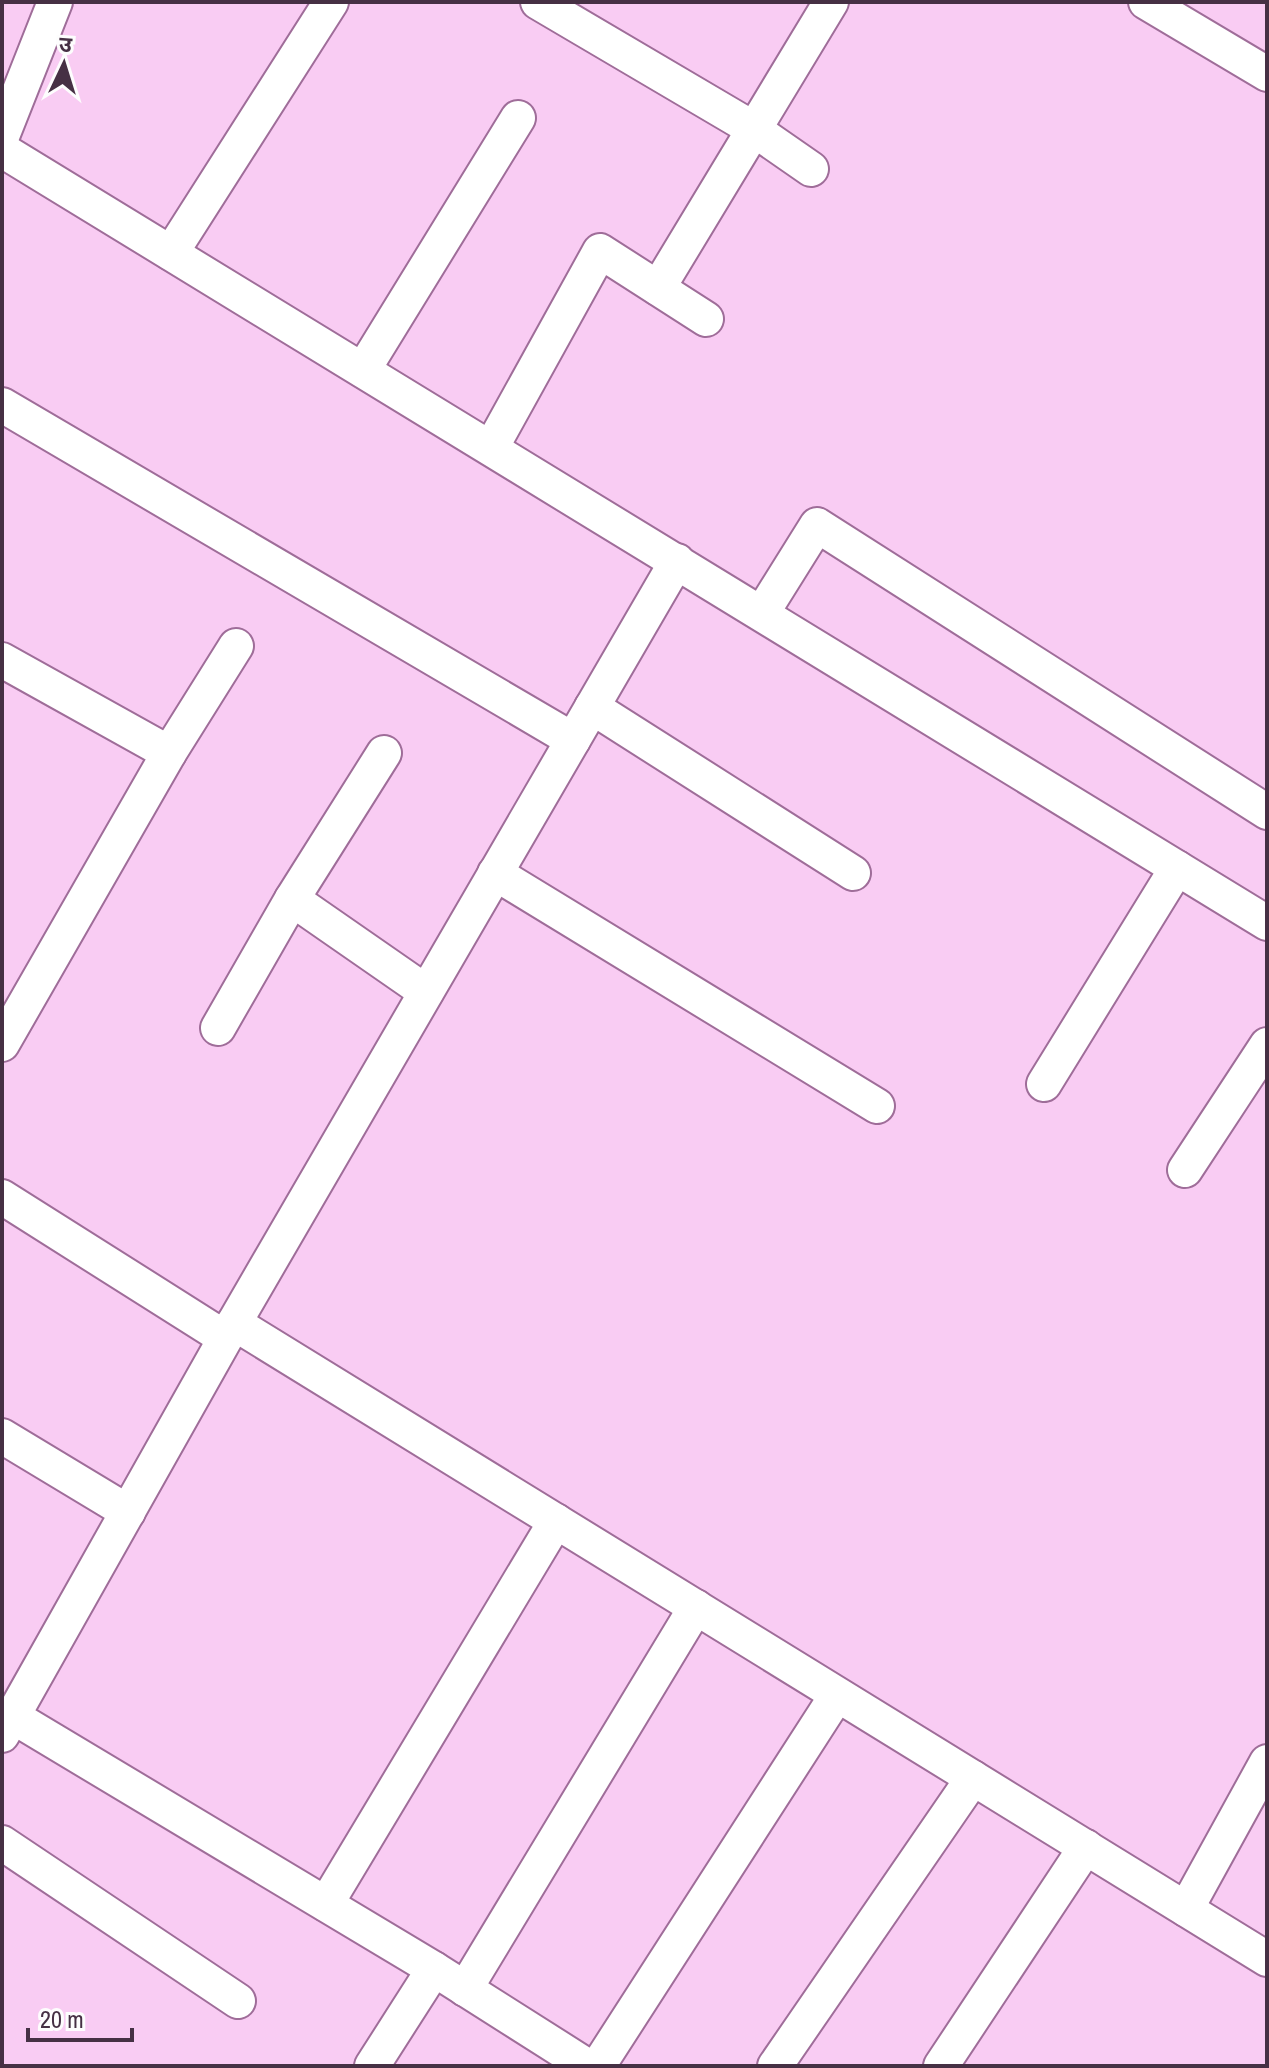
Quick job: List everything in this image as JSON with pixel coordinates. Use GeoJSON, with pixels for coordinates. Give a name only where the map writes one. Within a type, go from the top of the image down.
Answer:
{"type":"FeatureCollection","features":[{"type":"Feature","properties":{"kind":"street"},"geometry":{"type":"LineString","coordinates":[[2,136],[8,101],[55,2]]}},
{"type":"Feature","properties":{"kind":"street"},"geometry":{"type":"LineString","coordinates":[[171,253],[331,2]]}},
{"type":"Feature","properties":{"kind":"street"},"geometry":{"type":"LineString","coordinates":[[538,2],[752,128],[811,169]]}},
{"type":"Feature","properties":{"kind":"street"},"geometry":{"type":"LineString","coordinates":[[658,288],[831,2]]}},
{"type":"Feature","properties":{"kind":"street"},"geometry":{"type":"LineString","coordinates":[[1160,6],[1267,74]]}},
{"type":"Feature","properties":{"kind":"street"},"geometry":{"type":"LineString","coordinates":[[363,370],[518,118]]}},
{"type":"Feature","properties":{"kind":"street"},"geometry":{"type":"LineString","coordinates":[[2,150],[1267,923]]}},
{"type":"Feature","properties":{"kind":"street"},"geometry":{"type":"LineString","coordinates":[[491,448],[600,251],[706,319]]}},
{"type":"Feature","properties":{"kind":"street"},"geometry":{"type":"LineString","coordinates":[[2,405],[573,740]]}},
{"type":"Feature","properties":{"kind":"street"},"geometry":{"type":"LineString","coordinates":[[762,613],[817,525],[1267,812]]}},
{"type":"Feature","properties":{"kind":"street"},"geometry":{"type":"LineString","coordinates":[[587,2066],[326,1904],[7,1726],[230,1331],[677,561]]}},
{"type":"Feature","properties":{"kind":"street"},"geometry":{"type":"LineString","coordinates":[[2,1044],[169,753],[236,646]]}},
{"type":"Feature","properties":{"kind":"street"},"geometry":{"type":"LineString","coordinates":[[2,660],[169,753]]}},
{"type":"Feature","properties":{"kind":"street"},"geometry":{"type":"LineString","coordinates":[[592,707],[853,873]]}},
{"type":"Feature","properties":{"kind":"street"},"geometry":{"type":"LineString","coordinates":[[218,1028],[292,899],[384,753]]}},
{"type":"Feature","properties":{"kind":"street"},"geometry":{"type":"LineString","coordinates":[[1044,1084],[1177,868]]}},
{"type":"Feature","properties":{"kind":"street"},"geometry":{"type":"LineString","coordinates":[[495,873],[877,1106]]}},
{"type":"Feature","properties":{"kind":"street"},"geometry":{"type":"LineString","coordinates":[[292,899],[426,992]]}},
{"type":"Feature","properties":{"kind":"street"},"geometry":{"type":"LineString","coordinates":[[1185,1170],[1267,1045]]}},
{"type":"Feature","properties":{"kind":"street"},"geometry":{"type":"LineString","coordinates":[[2,1197],[556,1521],[1267,1959]]}},
{"type":"Feature","properties":{"kind":"street"},"geometry":{"type":"LineString","coordinates":[[2,1436],[128,1512]]}},
{"type":"Feature","properties":{"kind":"street"},"geometry":{"type":"LineString","coordinates":[[326,1904],[556,1521]]}},
{"type":"Feature","properties":{"kind":"street"},"geometry":{"type":"LineString","coordinates":[[465,1989],[696,1607]]}},
{"type":"Feature","properties":{"kind":"street"},"geometry":{"type":"LineString","coordinates":[[598,2066],[837,1695]]}},
{"type":"Feature","properties":{"kind":"street"},"geometry":{"type":"LineString","coordinates":[[1186,1909],[1267,1762]]}},
{"type":"Feature","properties":{"kind":"street"},"geometry":{"type":"LineString","coordinates":[[775,2066],[973,1778]]}},
{"type":"Feature","properties":{"kind":"street"},"geometry":{"type":"LineString","coordinates":[[2,1843],[238,2001]]}},
{"type":"Feature","properties":{"kind":"street"},"geometry":{"type":"LineString","coordinates":[[941,2066],[1086,1847]]}},
{"type":"Feature","properties":{"kind":"street"},"geometry":{"type":"LineString","coordinates":[[372,2066],[434,1969]]}}]}
